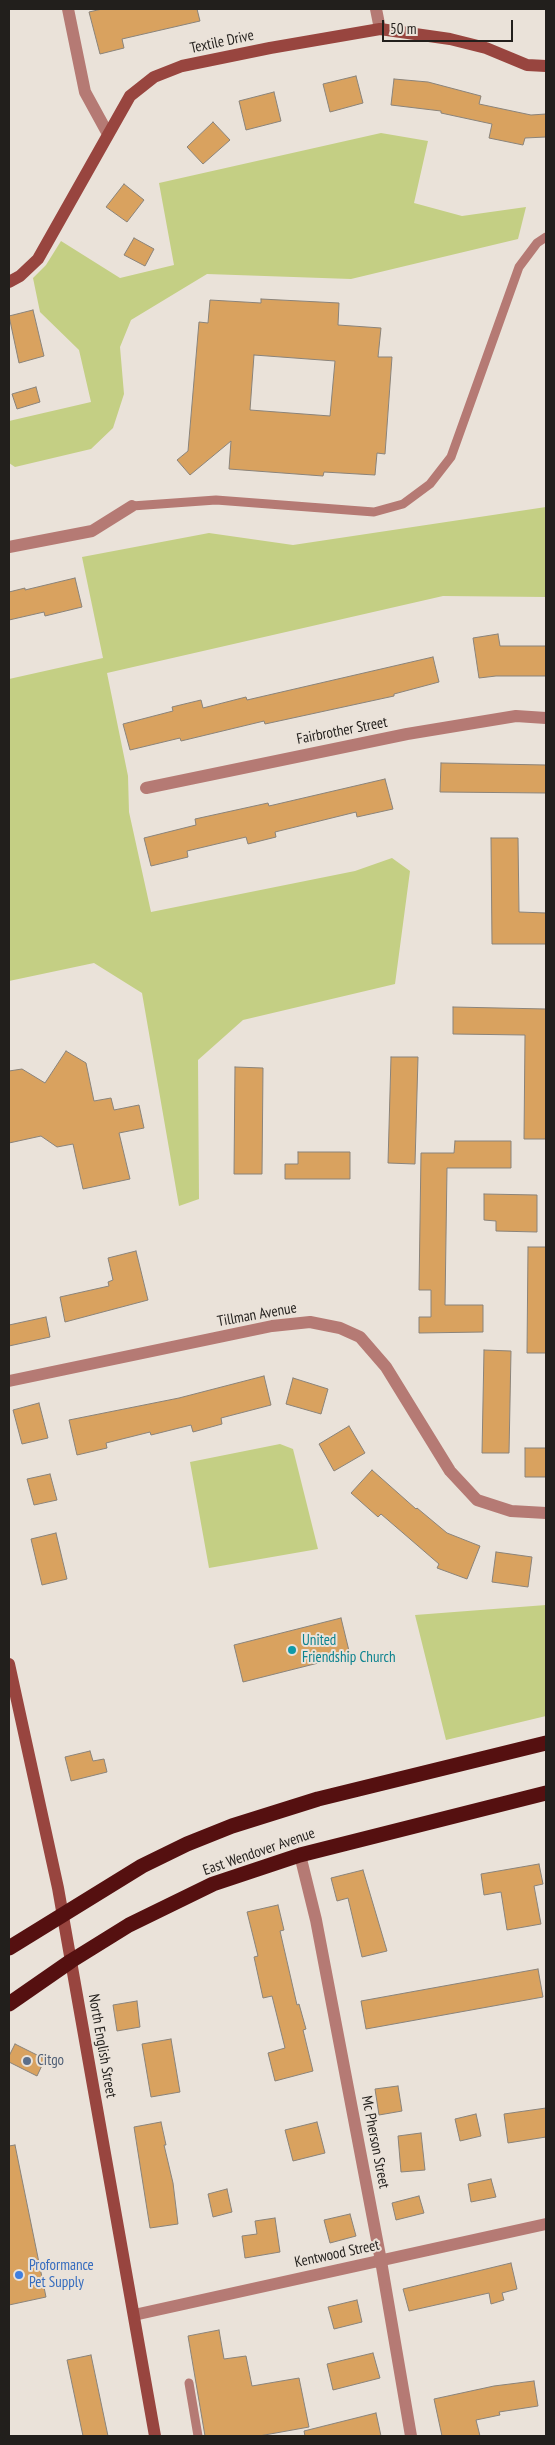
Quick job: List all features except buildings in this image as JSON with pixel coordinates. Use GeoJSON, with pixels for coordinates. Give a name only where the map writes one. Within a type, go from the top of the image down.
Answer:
{"type":"FeatureCollection","features":[{"type":"Feature","properties":{"kind":"highway","name":"East Wendover Avenue"},"geometry":{"type":"LineString","coordinates":[[9,1948],[142,1866],[187,1844],[232,1826],[318,1799],[546,1743]]}},
{"type":"Feature","properties":{"kind":"highway","name":"East Wendover Avenue"},"geometry":{"type":"LineString","coordinates":[[9,2004],[71,1961],[129,1925],[173,1903],[249,1871],[300,1855],[546,1792]]}},
{"type":"Feature","properties":{"kind":"street"},"geometry":{"type":"LineString","coordinates":[[68,9],[85,92],[108,134]]}},
{"type":"Feature","properties":{"kind":"street"},"geometry":{"type":"LineString","coordinates":[[376,9],[380,29]]}},
{"type":"Feature","properties":{"kind":"street","name":"Textile Drive"},"geometry":{"type":"LineString","coordinates":[[9,282],[20,276],[38,259],[130,96],[154,77],[175,69],[270,48],[380,29],[450,39],[486,48],[527,65],[546,66]]}},
{"type":"Feature","properties":{"kind":"street"},"geometry":{"type":"LineString","coordinates":[[9,547],[92,530],[132,506]]}},
{"type":"Feature","properties":{"kind":"street","name":"Fairbrother Street"},"geometry":{"type":"LineString","coordinates":[[146,788],[416,733],[516,716],[546,718]]}},
{"type":"Feature","properties":{"kind":"street","name":"Tillman Avenue"},"geometry":{"type":"LineString","coordinates":[[9,1381],[272,1326],[310,1322],[340,1328],[360,1338],[386,1367],[450,1471],[477,1500],[511,1511],[546,1513]]}},
{"type":"Feature","properties":{"kind":"street","name":"North English Street"},"geometry":{"type":"LineString","coordinates":[[9,1664],[71,1961],[155,2436]]}},
{"type":"Feature","properties":{"kind":"street","name":"Mc Pherson Street"},"geometry":{"type":"LineString","coordinates":[[300,1855],[316,1920],[381,2261],[411,2436]]}},
{"type":"Feature","properties":{"kind":"street","name":"Kentwood Street"},"geometry":{"type":"LineString","coordinates":[[134,2315],[546,2224]]}},
{"type":"Feature","properties":{"kind":"lane"},"geometry":{"type":"LineString","coordinates":[[132,506],[216,500],[374,512],[402,504],[430,484],[451,457],[519,268],[537,243],[546,237]]}},
{"type":"Feature","properties":{"kind":"lane"},"geometry":{"type":"LineString","coordinates":[[189,2383],[198,2436]]}},
{"type":"Feature","properties":{"kind":"green space"},"geometry":{"type":"Polygon","coordinates":[[[381,133],[428,141],[414,203],[462,216],[526,207],[518,239],[351,279],[207,274],[131,320],[120,347],[124,394],[113,428],[91,449],[15,467],[9,463],[9,421],[91,402],[79,350],[40,312],[33,278],[46,265],[61,241],[120,278],[174,265],[159,183],[381,133]]]}},
{"type":"Feature","properties":{"kind":"green space"},"geometry":{"type":"Polygon","coordinates":[[[546,507],[546,597],[443,596],[107,673],[128,776],[129,812],[151,912],[355,871],[392,858],[410,871],[395,984],[243,1020],[198,1060],[199,1199],[179,1206],[142,993],[94,963],[9,981],[9,679],[103,658],[82,557],[209,533],[293,545],[546,507]]]}},
{"type":"Feature","properties":{"kind":"green space"},"geometry":{"type":"Polygon","coordinates":[[[280,1444],[293,1449],[318,1549],[209,1568],[190,1462],[280,1444]]]}},
{"type":"Feature","properties":{"kind":"green space"},"geometry":{"type":"Polygon","coordinates":[[[546,1605],[546,1716],[446,1740],[415,1615],[546,1605]]]}},
{"type":"Feature","properties":{"kind":"place","name":"United Friendship Church"},"geometry":{"type":"Point","coordinates":[292,1650]}},
{"type":"Feature","properties":{"kind":"place","name":"Citgo"},"geometry":{"type":"Point","coordinates":[27,2061]}},
{"type":"Feature","properties":{"kind":"place","name":"Proformance Pet Supply"},"geometry":{"type":"Point","coordinates":[19,2275]}}]}
